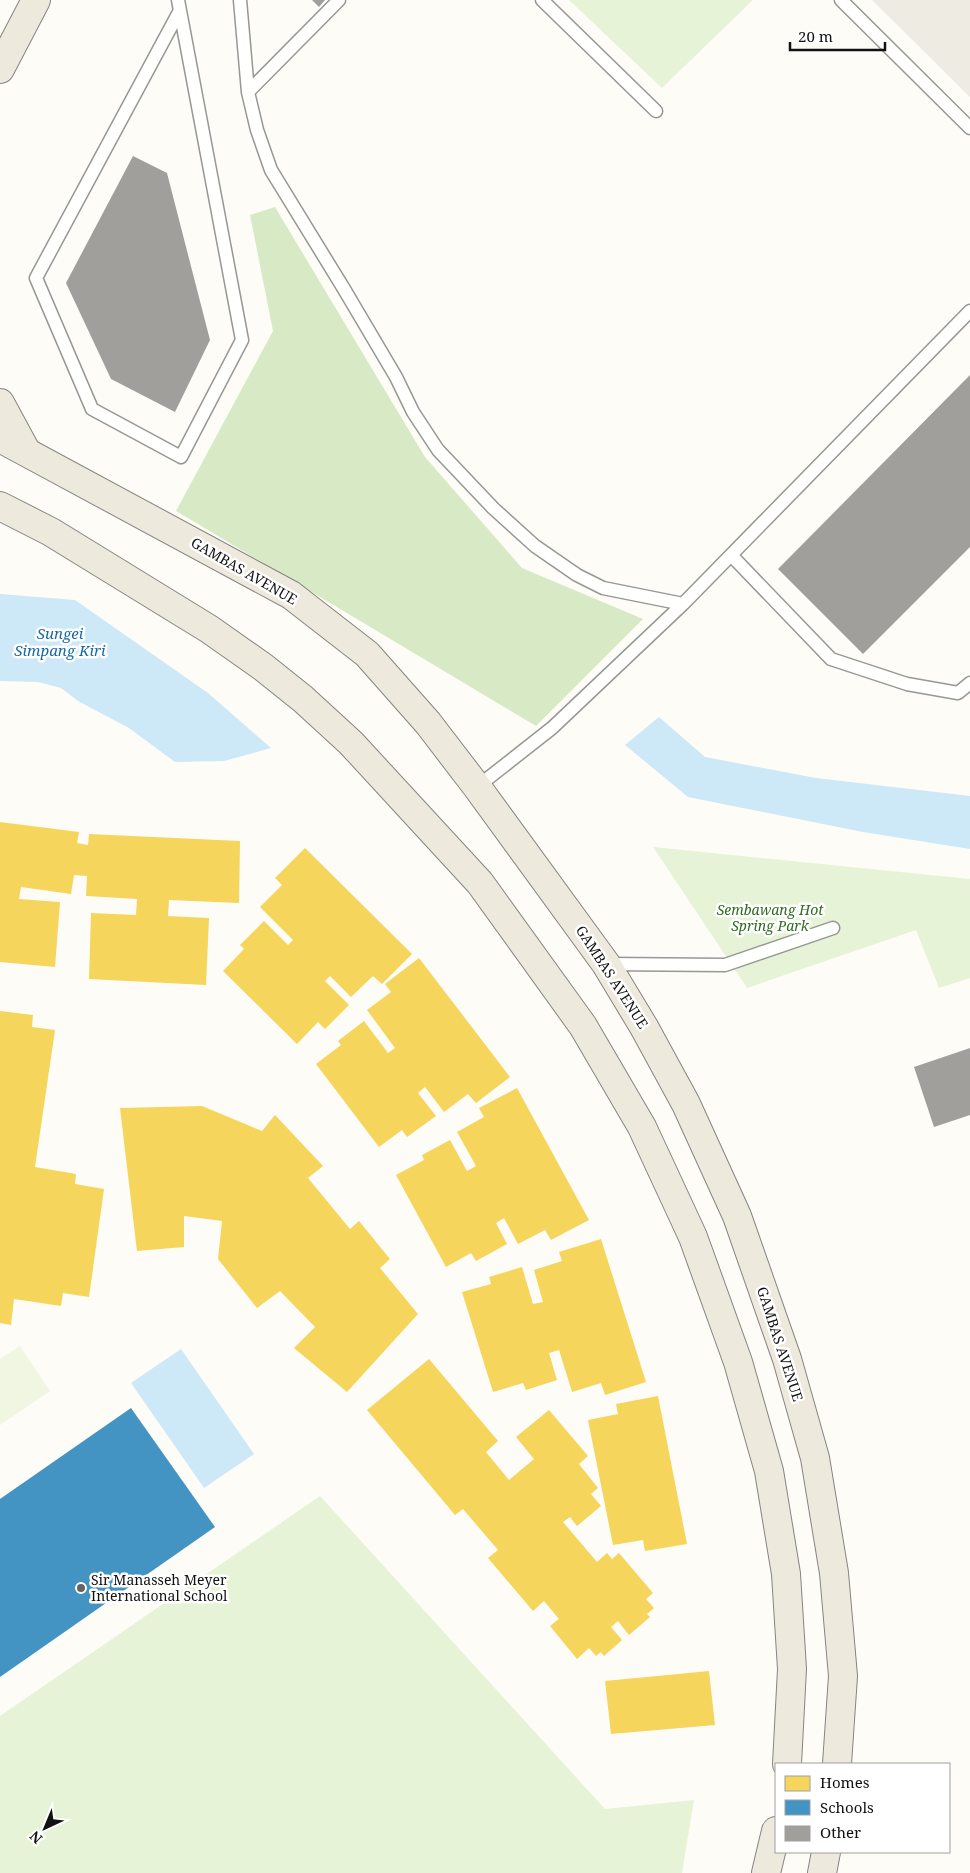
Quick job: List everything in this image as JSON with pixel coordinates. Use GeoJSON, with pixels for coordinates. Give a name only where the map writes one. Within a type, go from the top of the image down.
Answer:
{"type":"FeatureCollection","features":[{"type":"Feature","properties":{"kind":"main road"},"geometry":{"type":"LineString","coordinates":[[0,69],[36,0]]}},
{"type":"Feature","properties":{"kind":"main road"},"geometry":{"type":"LineString","coordinates":[[0,403],[26,451]]}},
{"type":"Feature","properties":{"kind":"main road","name":"GAMBAS AVENUE"},"geometry":{"type":"LineString","coordinates":[[0,438],[291,596],[367,654],[428,723],[606,964],[644,1027],[686,1104],[736,1216],[787,1360],[815,1458],[834,1573],[843,1676],[837,1763]]}},
{"type":"Feature","properties":{"kind":"main road"},"geometry":{"type":"LineString","coordinates":[[0,506],[51,532],[209,630],[263,667],[303,700],[351,743],[480,883],[583,1026],[642,1127],[693,1237],[738,1362],[769,1471],[786,1574],[792,1669],[786,1763]]}},
{"type":"Feature","properties":{"kind":"main road"},"geometry":{"type":"LineString","coordinates":[[766,1873],[775,1835]]}},
{"type":"Feature","properties":{"kind":"main road"},"geometry":{"type":"LineString","coordinates":[[822,1873],[826,1853]]}},
{"type":"Feature","properties":{"kind":"lane"},"geometry":{"type":"LineString","coordinates":[[240,0],[248,92],[257,130],[271,170],[396,377],[413,412],[438,450],[493,508],[535,546],[576,575],[603,588],[683,604]]}},
{"type":"Feature","properties":{"kind":"lane"},"geometry":{"type":"LineString","coordinates":[[248,92],[339,0]]}},
{"type":"Feature","properties":{"kind":"lane"},"geometry":{"type":"LineString","coordinates":[[542,0],[656,111]]}},
{"type":"Feature","properties":{"kind":"lane"},"geometry":{"type":"LineString","coordinates":[[841,0],[970,128]]}},
{"type":"Feature","properties":{"kind":"lane"},"geometry":{"type":"LineString","coordinates":[[179,6],[242,340],[181,457],[92,409],[36,278],[179,6]]}},
{"type":"Feature","properties":{"kind":"lane"},"geometry":{"type":"LineString","coordinates":[[477,787],[552,728],[683,604],[970,311]]}},
{"type":"Feature","properties":{"kind":"lane"},"geometry":{"type":"LineString","coordinates":[[731,555],[831,659],[907,684],[958,693],[970,683]]}},
{"type":"Feature","properties":{"kind":"lane"},"geometry":{"type":"LineString","coordinates":[[606,964],[725,965],[832,928]]}},
{"type":"Feature","properties":{"kind":"green space"},"geometry":{"type":"Polygon","coordinates":[[[569,0],[753,0],[662,88],[569,0]]]}},
{"type":"Feature","properties":{"kind":"green space"},"geometry":{"type":"Polygon","coordinates":[[[275,207],[425,457],[522,568],[643,619],[536,726],[176,511],[273,331],[250,215],[275,207]]]}},
{"type":"Feature","properties":{"kind":"green space","name":"Sembawang Hot Spring Park"},"geometry":{"type":"Polygon","coordinates":[[[653,847],[970,879],[970,978],[939,988],[916,930],[747,988],[653,847]]]}},
{"type":"Feature","properties":{"kind":"green space"},"geometry":{"type":"Polygon","coordinates":[[[20,1346],[50,1391],[0,1425],[0,1359],[20,1346]]]}},
{"type":"Feature","properties":{"kind":"green space"},"geometry":{"type":"Polygon","coordinates":[[[320,1496],[605,1809],[694,1800],[682,1873],[0,1873],[0,1716],[320,1496]]]}},
{"type":"Feature","properties":{"kind":"shaded area"},"geometry":{"type":"Polygon","coordinates":[[[872,0],[970,0],[970,97],[872,0]]]}},
{"type":"Feature","properties":{"kind":"water","name":"Sungei Simpang Kiri"},"geometry":{"type":"Polygon","coordinates":[[[0,594],[75,600],[208,693],[271,748],[224,761],[175,762],[129,728],[78,701],[61,688],[38,682],[0,681],[0,594]]]}},
{"type":"Feature","properties":{"kind":"water"},"geometry":{"type":"Polygon","coordinates":[[[659,717],[705,757],[816,778],[970,796],[970,849],[863,832],[688,797],[625,745],[659,717]]]}},
{"type":"Feature","properties":{"kind":"water"},"geometry":{"type":"Polygon","coordinates":[[[181,1349],[254,1454],[204,1488],[131,1383],[181,1349]]]}},
{"type":"Feature","properties":{"kind":"building: Homes"},"geometry":{"type":"Polygon","coordinates":[[[0,822],[79,832],[77,843],[88,845],[89,834],[240,841],[239,903],[169,900],[168,916],[209,918],[206,985],[89,979],[91,913],[136,915],[137,899],[86,896],[87,876],[74,875],[71,894],[21,887],[19,899],[60,902],[55,967],[0,962],[0,822]]]}},
{"type":"Feature","properties":{"kind":"building: Homes"},"geometry":{"type":"Polygon","coordinates":[[[305,848],[412,954],[382,984],[373,976],[351,997],[330,976],[325,981],[349,1005],[325,1029],[318,1022],[297,1044],[223,971],[244,949],[240,945],[264,921],[288,945],[293,940],[260,907],[282,885],[275,878],[305,848]]]}},
{"type":"Feature","properties":{"kind":"building: Homes"},"geometry":{"type":"Polygon","coordinates":[[[419,958],[510,1077],[476,1103],[468,1094],[444,1112],[425,1087],[418,1093],[436,1116],[407,1137],[402,1130],[379,1147],[316,1064],[341,1045],[338,1041],[364,1021],[388,1053],[395,1048],[367,1010],[391,992],[385,984],[419,958]]]}},
{"type":"Feature","properties":{"kind":"building: Homes"},"geometry":{"type":"Polygon","coordinates":[[[0,1011],[33,1015],[32,1027],[55,1030],[35,1167],[76,1174],[75,1184],[104,1189],[89,1297],[63,1293],[61,1306],[14,1299],[11,1325],[0,1323],[0,1011]]]}},
{"type":"Feature","properties":{"kind":"building: Homes"},"geometry":{"type":"Polygon","coordinates":[[[517,1088],[589,1220],[551,1240],[545,1230],[518,1244],[504,1218],[496,1223],[507,1244],[476,1261],[471,1253],[446,1267],[396,1175],[424,1160],[422,1155],[450,1140],[467,1171],[476,1166],[457,1132],[484,1117],[479,1108],[517,1088]]]}},
{"type":"Feature","properties":{"kind":"building: Homes"},"geometry":{"type":"Polygon","coordinates":[[[202,1106],[262,1131],[275,1115],[323,1166],[308,1178],[350,1229],[359,1221],[390,1259],[380,1268],[418,1314],[347,1392],[294,1348],[315,1327],[280,1291],[257,1308],[218,1259],[222,1221],[184,1216],[184,1247],[137,1251],[120,1108],[202,1106]]]}},
{"type":"Feature","properties":{"kind":"building: Homes"},"geometry":{"type":"Polygon","coordinates":[[[601,1239],[646,1382],[605,1395],[601,1383],[572,1392],[559,1350],[549,1353],[557,1380],[526,1390],[523,1383],[493,1392],[462,1292],[491,1284],[489,1277],[522,1267],[533,1304],[543,1302],[534,1270],[562,1261],[559,1252],[601,1239]]]}},
{"type":"Feature","properties":{"kind":"building: Homes"},"geometry":{"type":"Polygon","coordinates":[[[429,1359],[498,1441],[486,1452],[509,1480],[534,1459],[516,1437],[549,1410],[588,1456],[579,1464],[598,1488],[591,1494],[601,1506],[577,1526],[570,1517],[563,1522],[597,1562],[607,1553],[612,1559],[619,1553],[653,1593],[646,1599],[654,1608],[647,1614],[650,1617],[629,1635],[618,1621],[611,1627],[622,1640],[604,1656],[601,1652],[596,1656],[589,1648],[577,1659],[550,1626],[559,1619],[544,1601],[533,1611],[488,1558],[498,1550],[463,1509],[455,1515],[367,1410],[429,1359]]]}},
{"type":"Feature","properties":{"kind":"building: Homes"},"geometry":{"type":"Polygon","coordinates":[[[658,1396],[687,1544],[645,1551],[643,1540],[613,1545],[588,1420],[618,1414],[616,1404],[658,1396]]]}},
{"type":"Feature","properties":{"kind":"building: Homes"},"geometry":{"type":"Polygon","coordinates":[[[709,1671],[715,1725],[611,1734],[605,1681],[709,1671]]]}},
{"type":"Feature","properties":{"kind":"building: Schools"},"geometry":{"type":"Polygon","coordinates":[[[131,1408],[215,1527],[0,1677],[0,1499],[131,1408]]]}},
{"type":"Feature","properties":{"kind":"building: Other"},"geometry":{"type":"Polygon","coordinates":[[[312,0],[325,0],[319,7],[312,0]]]}},
{"type":"Feature","properties":{"kind":"building: Other"},"geometry":{"type":"Polygon","coordinates":[[[133,156],[167,173],[210,340],[175,412],[111,379],[66,283],[133,156]]]}},
{"type":"Feature","properties":{"kind":"building: Other"},"geometry":{"type":"Polygon","coordinates":[[[970,375],[970,547],[863,654],[778,569],[970,375]]]}},
{"type":"Feature","properties":{"kind":"building: Other"},"geometry":{"type":"Polygon","coordinates":[[[970,1048],[970,1115],[934,1127],[914,1067],[970,1048]]]}},
{"type":"Feature","properties":{"kind":"place","name":"Sir Manasseh Meyer International School"},"geometry":{"type":"Point","coordinates":[81,1588]}}]}
